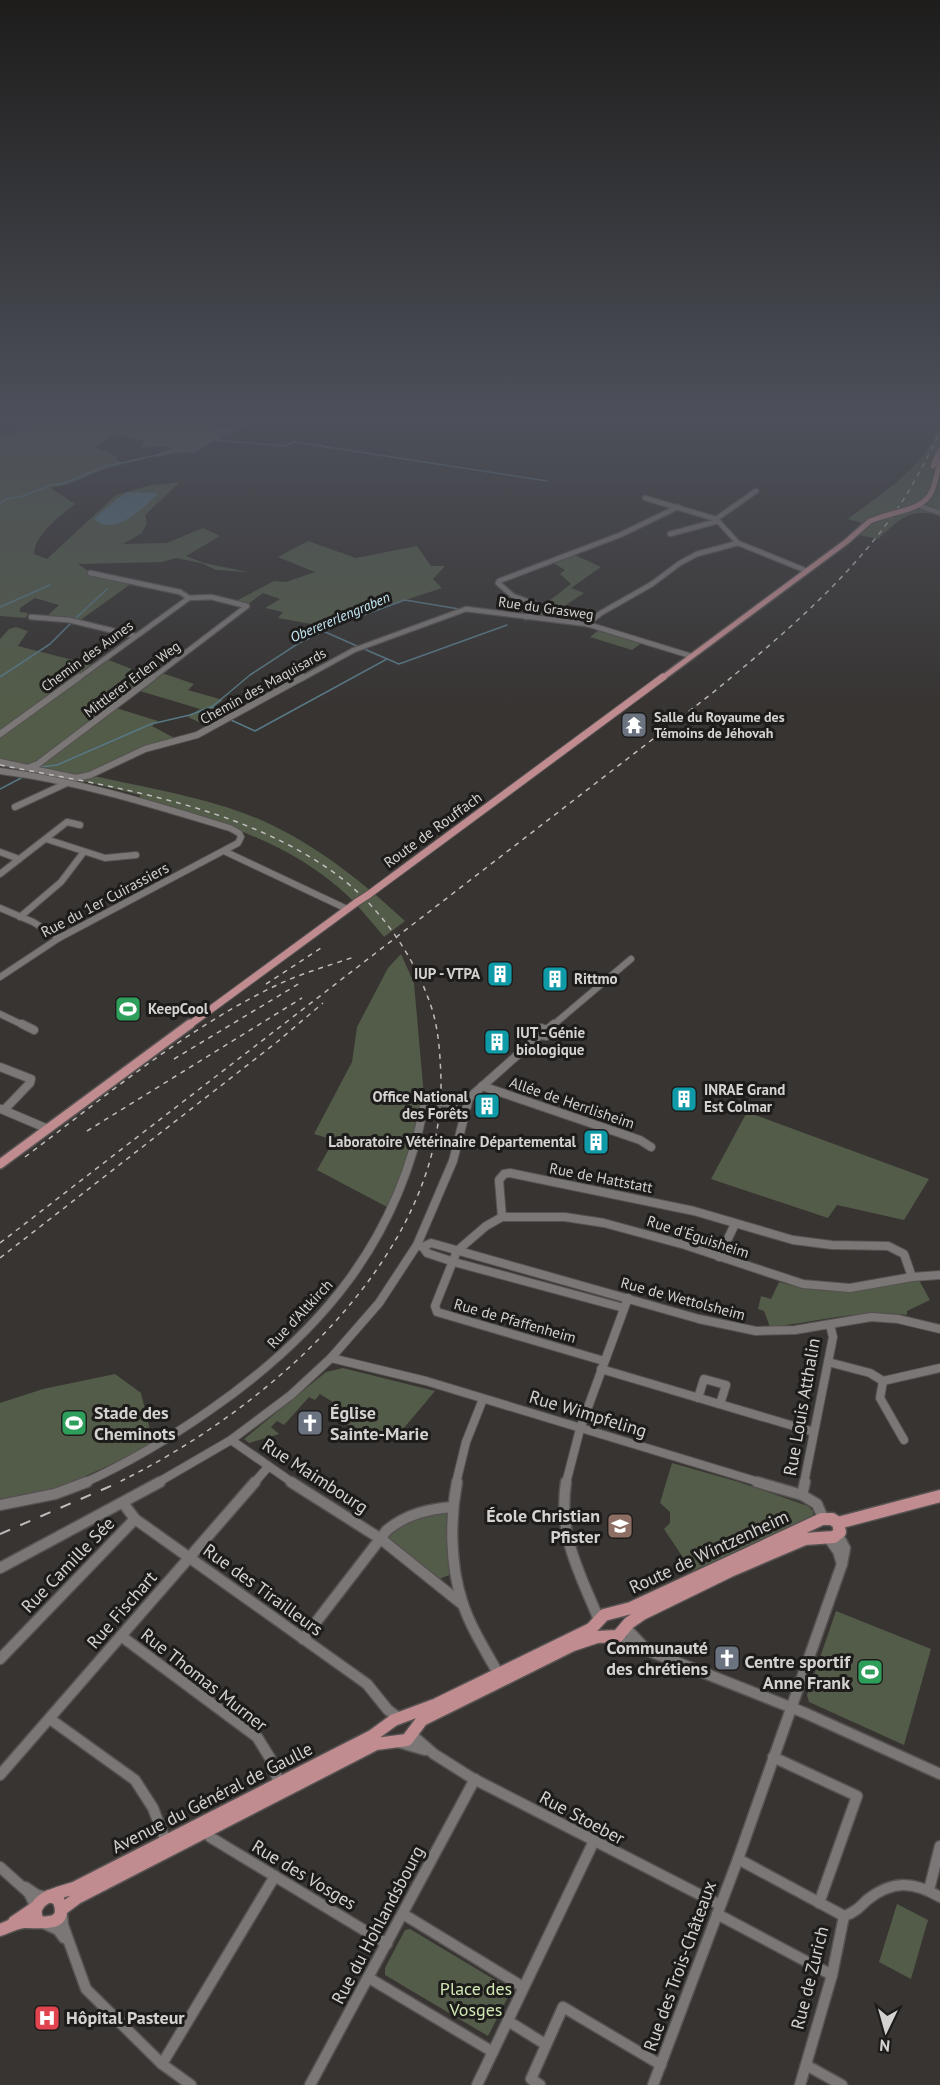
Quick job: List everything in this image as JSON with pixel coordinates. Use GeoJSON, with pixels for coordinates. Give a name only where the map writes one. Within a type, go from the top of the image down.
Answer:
{"type":"FeatureCollection","features":[{"type":"Feature","properties":{"kind":"main road","name":"Route de Rouffach"},"geometry":{"type":"LineString","coordinates":[[0,1164],[807,571],[870,521],[896,512]]}},
{"type":"Feature","properties":{"kind":"main road","name":"Route de Wintzenheim"},"geometry":{"type":"LineString","coordinates":[[612,1637],[621,1634],[625,1627],[642,1614],[730,1571],[805,1539],[835,1532],[940,1496]]}},
{"type":"Feature","properties":{"kind":"main road"},"geometry":{"type":"LineString","coordinates":[[822,1518],[832,1518],[835,1532],[818,1529],[822,1518]]}},
{"type":"Feature","properties":{"kind":"main road","name":"Route de Wintzenheim"},"geometry":{"type":"LineString","coordinates":[[599,1621],[604,1615],[631,1608],[813,1525],[822,1518]]}},
{"type":"Feature","properties":{"kind":"main road"},"geometry":{"type":"LineString","coordinates":[[612,1613],[620,1616],[625,1627]]}},
{"type":"Feature","properties":{"kind":"main road"},"geometry":{"type":"LineString","coordinates":[[599,1621],[602,1633],[612,1637]]}},
{"type":"Feature","properties":{"kind":"main road","name":"Avenue du Général de Gaulle"},"geometry":{"type":"LineString","coordinates":[[47,1896],[74,1888],[372,1736],[395,1721],[428,1709],[591,1629],[599,1621]]}},
{"type":"Feature","properties":{"kind":"main road"},"geometry":{"type":"LineString","coordinates":[[411,1734],[410,1723],[395,1721],[388,1734],[397,1742],[407,1740],[423,1720],[573,1645],[597,1637],[612,1637]]}},
{"type":"Feature","properties":{"kind":"main road","name":"Avenue du Général de Gaulle"},"geometry":{"type":"LineString","coordinates":[[61,1910],[76,1898],[376,1744],[397,1742]]}},
{"type":"Feature","properties":{"kind":"main road"},"geometry":{"type":"LineString","coordinates":[[47,1896],[58,1899],[61,1910],[53,1922],[20,1922],[0,1930],[36,1907],[47,1896]]}},
{"type":"Feature","properties":{"kind":"main road"},"geometry":{"type":"LineString","coordinates":[[36,1907],[35,1915],[41,1923]]}},
{"type":"Feature","properties":{"kind":"street"},"geometry":{"type":"LineString","coordinates":[[526,617],[538,609],[538,605],[513,596],[498,584],[499,581],[620,535],[667,512]]}},
{"type":"Feature","properties":{"kind":"street"},"geometry":{"type":"LineString","coordinates":[[694,512],[717,520],[738,543],[807,571]]}},
{"type":"Feature","properties":{"kind":"street"},"geometry":{"type":"LineString","coordinates":[[670,534],[717,520],[727,512]]}},
{"type":"Feature","properties":{"kind":"street"},"geometry":{"type":"LineString","coordinates":[[587,624],[688,559],[711,549],[738,543]]}},
{"type":"Feature","properties":{"kind":"street"},"geometry":{"type":"LineString","coordinates":[[90,573],[180,592],[189,598]]}},
{"type":"Feature","properties":{"kind":"street","name":"Mittlerer Erlen Weg"},"geometry":{"type":"LineString","coordinates":[[31,771],[247,606],[211,597],[189,598]]}},
{"type":"Feature","properties":{"kind":"street","name":"Chemin des Aunes"},"geometry":{"type":"LineString","coordinates":[[0,734],[189,598]]}},
{"type":"Feature","properties":{"kind":"street","name":"Rue du Grasweg"},"geometry":{"type":"LineString","coordinates":[[466,609],[587,624],[691,656]]}},
{"type":"Feature","properties":{"kind":"street","name":"Chemin des Maquisards"},"geometry":{"type":"LineString","coordinates":[[0,762],[31,771],[83,777],[145,749],[197,735],[354,650],[466,609]]}},
{"type":"Feature","properties":{"kind":"street"},"geometry":{"type":"LineString","coordinates":[[31,617],[69,620],[135,636]]}},
{"type":"Feature","properties":{"kind":"street"},"geometry":{"type":"LineString","coordinates":[[0,771],[31,771],[67,783],[127,797],[239,833],[241,837],[238,843],[224,850]]}},
{"type":"Feature","properties":{"kind":"street"},"geometry":{"type":"LineString","coordinates":[[15,807],[67,783]]}},
{"type":"Feature","properties":{"kind":"street"},"geometry":{"type":"LineString","coordinates":[[0,874],[68,822],[80,825]]}},
{"type":"Feature","properties":{"kind":"street"},"geometry":{"type":"LineString","coordinates":[[46,839],[83,853],[105,858],[136,855]]}},
{"type":"Feature","properties":{"kind":"street"},"geometry":{"type":"LineString","coordinates":[[224,850],[347,909]]}},
{"type":"Feature","properties":{"kind":"street","name":"Rue du 1er Cuirassiers"},"geometry":{"type":"LineString","coordinates":[[0,977],[59,938],[224,850]]}},
{"type":"Feature","properties":{"kind":"street"},"geometry":{"type":"LineString","coordinates":[[0,852],[19,859]]}},
{"type":"Feature","properties":{"kind":"street"},"geometry":{"type":"LineString","coordinates":[[20,917],[61,882],[83,853]]}},
{"type":"Feature","properties":{"kind":"street"},"geometry":{"type":"LineString","coordinates":[[0,908],[59,938]]}},
{"type":"Feature","properties":{"kind":"street"},"geometry":{"type":"LineString","coordinates":[[0,1568],[123,1503],[231,1440],[291,1395],[331,1358],[379,1303],[420,1246],[453,1161],[466,1103],[540,1035],[550,1034],[548,1029],[631,959]]}},
{"type":"Feature","properties":{"kind":"street"},"geometry":{"type":"LineString","coordinates":[[0,1014],[34,1030]]}},
{"type":"Feature","properties":{"kind":"street"},"geometry":{"type":"LineString","coordinates":[[0,1067],[31,1079],[30,1083],[2,1109],[48,1129]]}},
{"type":"Feature","properties":{"kind":"street","name":"Allée de Herrlisheim"},"geometry":{"type":"LineString","coordinates":[[482,1086],[640,1140],[651,1147]]}},
{"type":"Feature","properties":{"kind":"street","name":"Rue d'Altkirch"},"geometry":{"type":"LineString","coordinates":[[0,1506],[61,1493],[126,1463],[203,1415],[291,1347],[344,1287],[377,1240],[396,1204],[410,1169],[424,1106],[430,1102],[466,1103]]}},
{"type":"Feature","properties":{"kind":"street","name":"Rue de Hattstatt"},"geometry":{"type":"LineString","coordinates":[[502,1217],[499,1180],[504,1174],[510,1173],[694,1211],[793,1240],[832,1245],[874,1244],[897,1248],[904,1254],[912,1277]]}},
{"type":"Feature","properties":{"kind":"street","name":"Rue d'Éguisheim"},"geometry":{"type":"LineString","coordinates":[[502,1217],[542,1216],[604,1223],[784,1279],[825,1287],[850,1288],[912,1277],[940,1275]]}},
{"type":"Feature","properties":{"kind":"street"},"geometry":{"type":"LineString","coordinates":[[454,1262],[458,1251],[486,1226],[502,1217]]}},
{"type":"Feature","properties":{"kind":"street"},"geometry":{"type":"LineString","coordinates":[[719,1257],[735,1224]]}},
{"type":"Feature","properties":{"kind":"street","name":"Rue de Wettolsheim"},"geometry":{"type":"LineString","coordinates":[[420,1246],[431,1244],[717,1323],[756,1331],[795,1330],[871,1317],[898,1319],[940,1329]]}},
{"type":"Feature","properties":{"kind":"street","name":"Rue de Wettolsheim"},"geometry":{"type":"LineString","coordinates":[[420,1246],[427,1253],[454,1262],[624,1308]]}},
{"type":"Feature","properties":{"kind":"street","name":"Rue de Pfaffenheim"},"geometry":{"type":"LineString","coordinates":[[454,1262],[435,1306],[437,1312],[603,1365]]}},
{"type":"Feature","properties":{"kind":"street"},"geometry":{"type":"LineString","coordinates":[[599,1621],[568,1544],[562,1507],[566,1480],[580,1429],[628,1298]]}},
{"type":"Feature","properties":{"kind":"street","name":"Rue Louis Atthalin"},"geometry":{"type":"LineString","coordinates":[[802,1495],[833,1337],[830,1324]]}},
{"type":"Feature","properties":{"kind":"street","name":"Rue Wimpfeling"},"geometry":{"type":"LineString","coordinates":[[331,1358],[426,1381],[802,1495],[817,1504],[822,1518]]}},
{"type":"Feature","properties":{"kind":"street"},"geometry":{"type":"LineString","coordinates":[[828,1362],[870,1373],[884,1381],[940,1368]]}},
{"type":"Feature","properties":{"kind":"street"},"geometry":{"type":"LineString","coordinates":[[603,1365],[698,1398],[814,1432]]}},
{"type":"Feature","properties":{"kind":"street"},"geometry":{"type":"LineString","coordinates":[[698,1398],[704,1379],[726,1385],[720,1404]]}},
{"type":"Feature","properties":{"kind":"street"},"geometry":{"type":"LineString","coordinates":[[884,1381],[880,1398],[904,1440]]}},
{"type":"Feature","properties":{"kind":"street"},"geometry":{"type":"LineString","coordinates":[[483,1399],[468,1431],[458,1467],[453,1507],[452,1546],[462,1604],[499,1675]]}},
{"type":"Feature","properties":{"kind":"street","name":"Rue Maimbourg"},"geometry":{"type":"LineString","coordinates":[[231,1440],[268,1467],[381,1539],[462,1604]]}},
{"type":"Feature","properties":{"kind":"street","name":"Rue Fischart"},"geometry":{"type":"LineString","coordinates":[[0,1775],[268,1467]]}},
{"type":"Feature","properties":{"kind":"street","name":"Rue des Tirailleurs"},"geometry":{"type":"LineString","coordinates":[[123,1503],[135,1519],[367,1684],[395,1721]]}},
{"type":"Feature","properties":{"kind":"street"},"geometry":{"type":"LineString","coordinates":[[303,1639],[396,1522],[415,1513],[453,1507]]}},
{"type":"Feature","properties":{"kind":"street","name":"Rue Camille Sée"},"geometry":{"type":"LineString","coordinates":[[0,1659],[135,1519]]}},
{"type":"Feature","properties":{"kind":"street","name":"Rue des Trois-Châteaux"},"geometry":{"type":"LineString","coordinates":[[653,2085],[738,1859],[842,1564],[835,1532]]}},
{"type":"Feature","properties":{"kind":"street"},"geometry":{"type":"LineString","coordinates":[[590,1595],[599,1605],[612,1613]]}},
{"type":"Feature","properties":{"kind":"street"},"geometry":{"type":"LineString","coordinates":[[625,1627],[640,1644],[654,1652]]}},
{"type":"Feature","properties":{"kind":"street","name":"Rue Thomas Murner"},"geometry":{"type":"LineString","coordinates":[[121,1636],[257,1737],[270,1758],[279,1784]]}},
{"type":"Feature","properties":{"kind":"street"},"geometry":{"type":"LineString","coordinates":[[612,1637],[790,1708],[940,1774]]}},
{"type":"Feature","properties":{"kind":"street"},"geometry":{"type":"LineString","coordinates":[[50,1719],[135,1780],[153,1808],[166,1842]]}},
{"type":"Feature","properties":{"kind":"street","name":"Rue Stoeber"},"geometry":{"type":"LineString","coordinates":[[411,1734],[433,1754],[475,1779],[719,1909],[832,1975]]}},
{"type":"Feature","properties":{"kind":"street","name":"Rue Stoeber"},"geometry":{"type":"LineString","coordinates":[[397,1742],[433,1754]]}},
{"type":"Feature","properties":{"kind":"street","name":"Rue de Zurich"},"geometry":{"type":"LineString","coordinates":[[773,1756],[857,1796],[819,1903]]}},
{"type":"Feature","properties":{"kind":"street","name":"Rue du Hohlandsbourg"},"geometry":{"type":"LineString","coordinates":[[310,2085],[475,1779]]}},
{"type":"Feature","properties":{"kind":"street","name":"Rue des Vosges"},"geometry":{"type":"LineString","coordinates":[[208,1831],[210,1837],[387,1944]]}},
{"type":"Feature","properties":{"kind":"street"},"geometry":{"type":"LineString","coordinates":[[477,2085],[593,1843]]}},
{"type":"Feature","properties":{"kind":"street"},"geometry":{"type":"LineString","coordinates":[[929,1890],[940,1846]]}},
{"type":"Feature","properties":{"kind":"street"},"geometry":{"type":"LineString","coordinates":[[738,1859],[844,1916]]}},
{"type":"Feature","properties":{"kind":"street"},"geometry":{"type":"LineString","coordinates":[[0,1867],[29,1893],[36,1907]]}},
{"type":"Feature","properties":{"kind":"street"},"geometry":{"type":"LineString","coordinates":[[162,2064],[275,1876]]}},
{"type":"Feature","properties":{"kind":"street"},"geometry":{"type":"LineString","coordinates":[[16,1881],[37,1894],[47,1896]]}},
{"type":"Feature","properties":{"kind":"street","name":"Rue de Zurich"},"geometry":{"type":"LineString","coordinates":[[800,2085],[832,1975],[844,1916],[852,1915],[864,1902],[889,1886],[906,1882],[929,1890],[940,1897]]}},
{"type":"Feature","properties":{"kind":"street"},"geometry":{"type":"LineString","coordinates":[[61,1910],[63,1925],[86,1989],[162,2064],[191,2085]]}},
{"type":"Feature","properties":{"kind":"street"},"geometry":{"type":"LineString","coordinates":[[403,1914],[524,1988]]}},
{"type":"Feature","properties":{"kind":"street"},"geometry":{"type":"LineString","coordinates":[[41,1923],[58,1930],[71,1948]]}},
{"type":"Feature","properties":{"kind":"street"},"geometry":{"type":"LineString","coordinates":[[369,1978],[493,2052]]}},
{"type":"Feature","properties":{"kind":"street"},"geometry":{"type":"LineString","coordinates":[[540,2085],[531,2079],[563,2007],[661,2065]]}},
{"type":"Feature","properties":{"kind":"street"},"geometry":{"type":"LineString","coordinates":[[508,2021],[545,2044]]}},
{"type":"Feature","properties":{"kind":"street"},"geometry":{"type":"LineString","coordinates":[[806,2066],[842,2085]]}},
{"type":"Feature","properties":{"kind":"green space"},"geometry":{"type":"Polygon","coordinates":[[[0,512],[65,512],[43,533],[35,547],[34,554],[47,559],[97,512],[148,512],[145,515],[147,523],[142,533],[123,544],[167,543],[203,528],[220,536],[186,556],[204,563],[248,572],[216,570],[201,563],[176,558],[162,562],[78,564],[90,572],[131,584],[79,621],[47,616],[59,605],[35,598],[20,608],[20,612],[28,613],[26,618],[0,616],[0,512]]]}},
{"type":"Feature","properties":{"kind":"green space"},"geometry":{"type":"Polygon","coordinates":[[[857,512],[940,512],[940,515],[920,513],[905,517],[878,539],[854,534],[862,523],[848,519],[857,512]]]}},
{"type":"Feature","properties":{"kind":"green space"},"geometry":{"type":"Polygon","coordinates":[[[308,541],[356,558],[417,546],[431,566],[445,566],[433,579],[442,588],[360,615],[339,610],[322,626],[278,618],[283,612],[265,608],[280,599],[263,593],[248,604],[236,601],[274,581],[286,582],[315,572],[278,557],[308,541]]]}},
{"type":"Feature","properties":{"kind":"green space"},"geometry":{"type":"Polygon","coordinates":[[[575,555],[601,567],[571,588],[584,593],[545,619],[528,617],[571,584],[560,574],[565,570],[553,563],[575,555]]]}},
{"type":"Feature","properties":{"kind":"green space"},"geometry":{"type":"Polygon","coordinates":[[[16,627],[28,631],[18,646],[96,666],[106,659],[152,677],[159,672],[194,684],[188,690],[223,700],[214,707],[230,715],[211,728],[188,717],[200,709],[140,691],[116,708],[158,721],[152,726],[180,741],[142,751],[94,776],[212,803],[278,828],[345,870],[405,921],[384,937],[350,898],[327,879],[303,862],[251,835],[196,815],[139,799],[140,795],[0,761],[0,639],[9,629],[16,627]]]}},
{"type":"Feature","properties":{"kind":"green space"},"geometry":{"type":"Polygon","coordinates":[[[600,629],[643,642],[632,650],[590,637],[600,629]]]}},
{"type":"Feature","properties":{"kind":"green space"},"geometry":{"type":"Polygon","coordinates":[[[401,954],[414,983],[424,1096],[403,1175],[389,1208],[317,1170],[334,1140],[314,1134],[352,1062],[357,1027],[388,968],[401,954]]]}},
{"type":"Feature","properties":{"kind":"green space"},"geometry":{"type":"Polygon","coordinates":[[[747,1112],[929,1179],[904,1220],[837,1205],[828,1218],[711,1179],[747,1112]]]}},
{"type":"Feature","properties":{"kind":"green space"},"geometry":{"type":"Polygon","coordinates":[[[919,1280],[930,1300],[907,1311],[907,1315],[854,1315],[770,1327],[764,1311],[758,1309],[761,1296],[771,1299],[779,1282],[816,1290],[849,1291],[919,1280]]]}},
{"type":"Feature","properties":{"kind":"green space"},"geometry":{"type":"Polygon","coordinates":[[[343,1368],[435,1391],[393,1441],[374,1430],[367,1437],[334,1416],[342,1408],[320,1394],[315,1400],[309,1397],[284,1425],[277,1421],[271,1427],[279,1434],[249,1443],[244,1439],[326,1372],[343,1368]]]}},
{"type":"Feature","properties":{"kind":"green space","name":"Stade des Cheminots"},"geometry":{"type":"Polygon","coordinates":[[[115,1374],[141,1393],[153,1442],[130,1456],[59,1488],[0,1499],[0,1403],[43,1389],[115,1374]]]}},
{"type":"Feature","properties":{"kind":"green space"},"geometry":{"type":"Polygon","coordinates":[[[672,1463],[739,1482],[808,1506],[813,1511],[813,1518],[692,1571],[664,1529],[670,1523],[670,1512],[660,1503],[672,1463]]]}},
{"type":"Feature","properties":{"kind":"green space"},"geometry":{"type":"Polygon","coordinates":[[[446,1511],[452,1574],[439,1579],[385,1537],[408,1519],[446,1511]]]}},
{"type":"Feature","properties":{"kind":"green space","name":"Centre sportif Anne Frank"},"geometry":{"type":"Polygon","coordinates":[[[836,1611],[931,1649],[904,1745],[809,1702],[807,1695],[836,1611]]]}},
{"type":"Feature","properties":{"kind":"green space"},"geometry":{"type":"Polygon","coordinates":[[[897,1904],[928,1920],[911,1979],[879,1962],[897,1904]]]}},
{"type":"Feature","properties":{"kind":"green space","name":"Place des Vosges"},"geometry":{"type":"Polygon","coordinates":[[[410,1929],[510,1989],[488,2036],[385,1975],[385,1968],[405,1930],[410,1929]]]}},
{"type":"Feature","properties":{"kind":"water"},"geometry":{"type":"Polygon","coordinates":[[[102,512],[137,512],[119,523],[110,525],[102,524],[94,519],[102,512]]]}},
{"type":"Feature","properties":{"kind":"waterway"},"geometry":{"type":"LineString","coordinates":[[0,607],[50,585]]}},
{"type":"Feature","properties":{"kind":"waterway"},"geometry":{"type":"LineString","coordinates":[[75,619],[107,589]]}},
{"type":"Feature","properties":{"kind":"waterway","name":"Oberererlengraben"},"geometry":{"type":"LineString","coordinates":[[324,631],[405,600],[459,609]]}},
{"type":"Feature","properties":{"kind":"waterway"},"geometry":{"type":"LineString","coordinates":[[0,677],[50,644],[72,622]]}},
{"type":"Feature","properties":{"kind":"waterway"},"geometry":{"type":"LineString","coordinates":[[364,649],[399,664],[507,625]]}},
{"type":"Feature","properties":{"kind":"waterway","name":"Oberererlengraben"},"geometry":{"type":"LineString","coordinates":[[41,767],[57,765],[151,724],[190,715],[213,706],[250,675],[299,643],[324,631]]}},
{"type":"Feature","properties":{"kind":"waterway"},"geometry":{"type":"LineString","coordinates":[[324,631],[357,646]]}},
{"type":"Feature","properties":{"kind":"waterway"},"geometry":{"type":"LineString","coordinates":[[231,720],[255,731],[387,659]]}},
{"type":"Feature","properties":{"kind":"waterway"},"geometry":{"type":"LineString","coordinates":[[212,707],[228,716]]}},
{"type":"Feature","properties":{"kind":"waterway"},"geometry":{"type":"LineString","coordinates":[[0,789],[23,777]]}},
{"type":"Feature","properties":{"kind":"railway"},"geometry":{"type":"LineString","coordinates":[[396,937],[710,695],[761,652],[811,608],[857,560],[895,512]]}},
{"type":"Feature","properties":{"kind":"railway"},"geometry":{"type":"LineString","coordinates":[[0,765],[169,800],[250,827],[289,845],[344,880],[376,911],[396,937]]}},
{"type":"Feature","properties":{"kind":"railway"},"geometry":{"type":"LineString","coordinates":[[0,1243],[396,937]]}},
{"type":"Feature","properties":{"kind":"railway"},"geometry":{"type":"LineString","coordinates":[[117,1483],[174,1452],[230,1415],[285,1371],[336,1321],[379,1267],[412,1208],[434,1145],[441,1079],[440,1051],[434,1015],[423,985],[396,937]]}},
{"type":"Feature","properties":{"kind":"railway"},"geometry":{"type":"LineString","coordinates":[[266,984],[321,948]]}},
{"type":"Feature","properties":{"kind":"railway"},"geometry":{"type":"LineString","coordinates":[[25,1157],[116,1087],[210,1022],[286,981],[354,957]]}},
{"type":"Feature","properties":{"kind":"railway"},"geometry":{"type":"LineString","coordinates":[[174,1059],[300,983]]}},
{"type":"Feature","properties":{"kind":"railway"},"geometry":{"type":"LineString","coordinates":[[87,1131],[302,998]]}},
{"type":"Feature","properties":{"kind":"railway"},"geometry":{"type":"LineString","coordinates":[[0,1258],[277,1042],[323,1003]]}},
{"type":"Feature","properties":{"kind":"railway"},"geometry":{"type":"LineString","coordinates":[[0,1534],[120,1482]]}},
{"type":"Feature","properties":{"kind":"place","name":"Salle du Royaume des Témoins de Jéhovah"},"geometry":{"type":"Point","coordinates":[634,725]}},
{"type":"Feature","properties":{"kind":"place","name":"IUP - VTPA"},"geometry":{"type":"Point","coordinates":[500,974]}},
{"type":"Feature","properties":{"kind":"place","name":"Rittmo"},"geometry":{"type":"Point","coordinates":[555,979]}},
{"type":"Feature","properties":{"kind":"place","name":"KeepCool"},"geometry":{"type":"Point","coordinates":[128,1009]}},
{"type":"Feature","properties":{"kind":"place","name":"IUT - Génie biologique"},"geometry":{"type":"Point","coordinates":[497,1042]}},
{"type":"Feature","properties":{"kind":"place","name":"INRAE Grand Est Colmar"},"geometry":{"type":"Point","coordinates":[684,1099]}},
{"type":"Feature","properties":{"kind":"place","name":"Office National des Forêts"},"geometry":{"type":"Point","coordinates":[487,1106]}},
{"type":"Feature","properties":{"kind":"place","name":"Laboratoire Vétérinaire Départemental"},"geometry":{"type":"Point","coordinates":[596,1142]}},
{"type":"Feature","properties":{"kind":"place","name":"Stade des Cheminots"},"geometry":{"type":"Point","coordinates":[74,1423]}},
{"type":"Feature","properties":{"kind":"place","name":"Église Sainte-Marie"},"geometry":{"type":"Point","coordinates":[310,1423]}},
{"type":"Feature","properties":{"kind":"place","name":"École Christian Pfister"},"geometry":{"type":"Point","coordinates":[620,1526]}},
{"type":"Feature","properties":{"kind":"place","name":"Communauté des chrétiens"},"geometry":{"type":"Point","coordinates":[727,1658]}},
{"type":"Feature","properties":{"kind":"place","name":"Centre sportif Anne Frank"},"geometry":{"type":"Point","coordinates":[870,1672]}},
{"type":"Feature","properties":{"kind":"place","name":"Hôpital Pasteur"},"geometry":{"type":"Point","coordinates":[47,2018]}}]}
